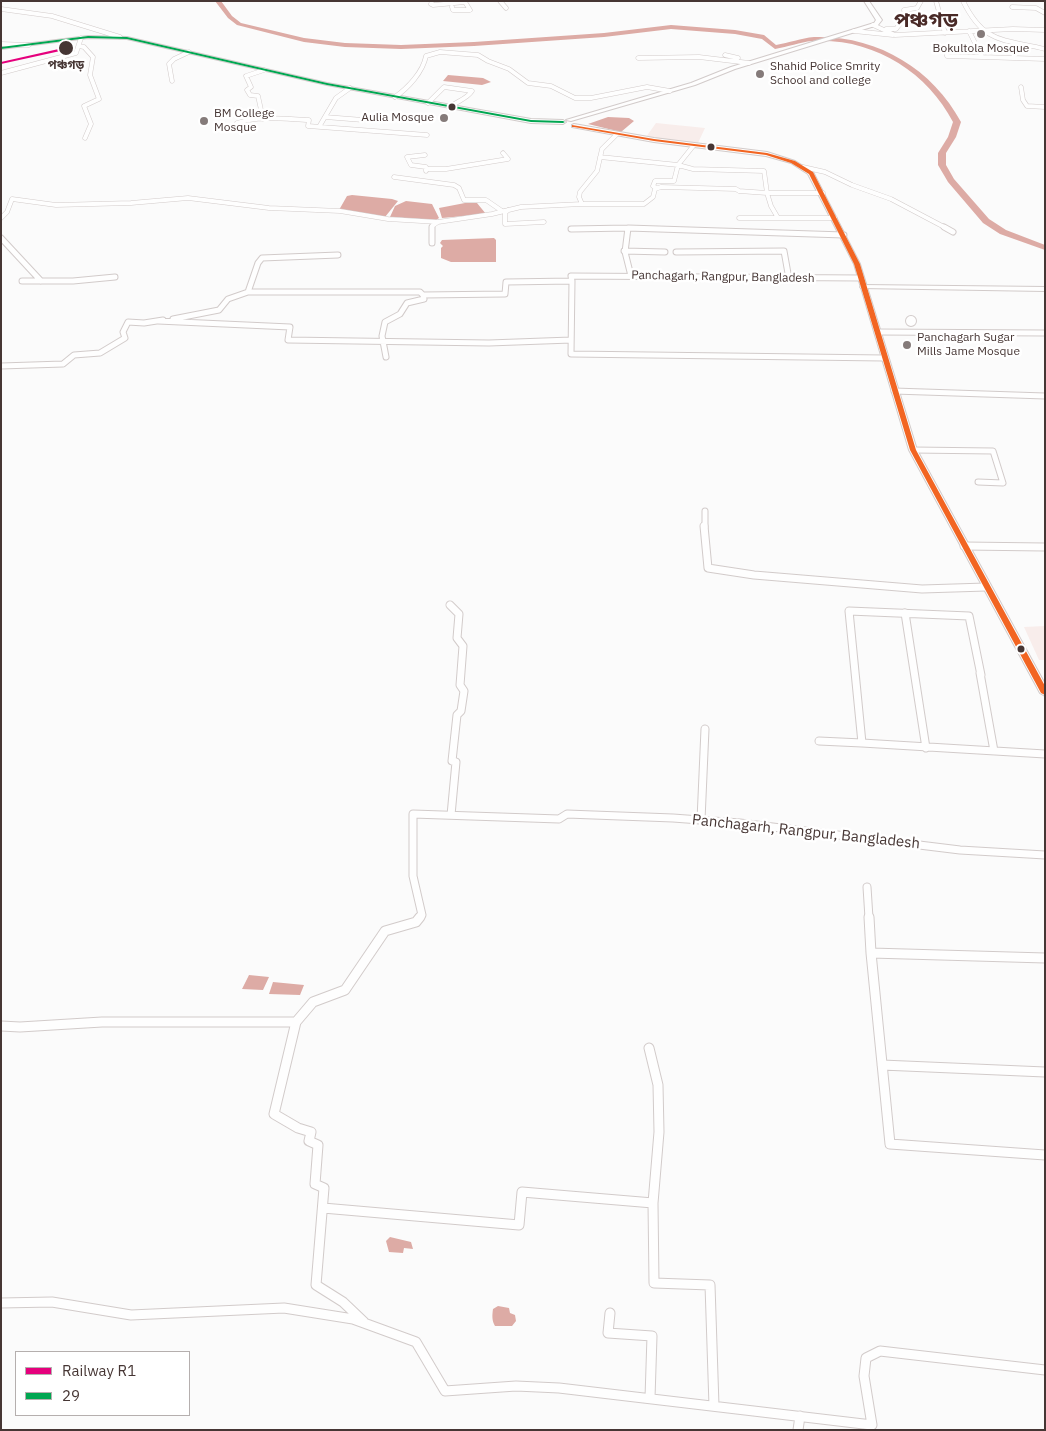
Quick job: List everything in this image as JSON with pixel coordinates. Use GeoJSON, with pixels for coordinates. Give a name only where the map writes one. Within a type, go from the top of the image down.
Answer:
{"type":"FeatureCollection","features":[{"type":"Feature","properties":{"kind":"highway"},"geometry":{"type":"LineString","coordinates":[[565,122],[578,123],[596,114],[670,91],[750,62],[874,25],[878,20],[866,1]]}},
{"type":"Feature","properties":{"kind":"highway"},"geometry":{"type":"LineString","coordinates":[[593,129],[588,125],[588,122],[596,114]]}},
{"type":"Feature","properties":{"kind":"highway"},"geometry":{"type":"LineString","coordinates":[[565,122],[578,123],[593,129],[618,134],[767,154],[787,159],[804,167],[815,178],[844,235],[861,278],[912,450],[1045,693]]}},
{"type":"Feature","properties":{"kind":"main road"},"geometry":{"type":"LineString","coordinates":[[1,48],[81,38],[120,37],[350,88],[541,122],[565,122]]}},
{"type":"Feature","properties":{"kind":"main road"},"geometry":{"type":"LineString","coordinates":[[863,286],[1045,289]]}},
{"type":"Feature","properties":{"kind":"street"},"geometry":{"type":"LineString","coordinates":[[432,1],[431,4],[433,5],[472,1]]}},
{"type":"Feature","properties":{"kind":"street"},"geometry":{"type":"LineString","coordinates":[[500,1],[506,8]]}},
{"type":"Feature","properties":{"kind":"street"},"geometry":{"type":"LineString","coordinates":[[885,29],[896,29],[905,17],[904,10],[917,8],[921,1]]}},
{"type":"Feature","properties":{"kind":"street"},"geometry":{"type":"LineString","coordinates":[[936,1],[943,30],[946,33]]}},
{"type":"Feature","properties":{"kind":"street"},"geometry":{"type":"LineString","coordinates":[[958,1],[963,1],[970,17],[978,28],[987,35],[1004,42],[1045,49]]}},
{"type":"Feature","properties":{"kind":"street"},"geometry":{"type":"LineString","coordinates":[[452,7],[453,10],[470,10],[465,2]]}},
{"type":"Feature","properties":{"kind":"street"},"geometry":{"type":"LineString","coordinates":[[1012,8],[1036,8],[1045,13]]}},
{"type":"Feature","properties":{"kind":"street"},"geometry":{"type":"LineString","coordinates":[[1,9],[44,14],[120,37]]}},
{"type":"Feature","properties":{"kind":"street"},"geometry":{"type":"LineString","coordinates":[[874,25],[895,35]]}},
{"type":"Feature","properties":{"kind":"street"},"geometry":{"type":"LineString","coordinates":[[854,31],[895,35],[983,30],[1045,30]]}},
{"type":"Feature","properties":{"kind":"street"},"geometry":{"type":"LineString","coordinates":[[969,31],[982,57]]}},
{"type":"Feature","properties":{"kind":"street"},"geometry":{"type":"LineString","coordinates":[[94,37],[106,32]]}},
{"type":"Feature","properties":{"kind":"street"},"geometry":{"type":"LineString","coordinates":[[1,73],[74,53],[79,46],[81,38]]}},
{"type":"Feature","properties":{"kind":"street"},"geometry":{"type":"LineString","coordinates":[[1,44],[29,45]]}},
{"type":"Feature","properties":{"kind":"street"},"geometry":{"type":"LineString","coordinates":[[79,46],[84,47],[92,57],[91,80],[99,99],[84,106],[91,124],[85,138]]}},
{"type":"Feature","properties":{"kind":"street"},"geometry":{"type":"LineString","coordinates":[[946,51],[947,56],[1045,60]]}},
{"type":"Feature","properties":{"kind":"street"},"geometry":{"type":"LineString","coordinates":[[172,81],[169,64],[174,59],[189,52]]}},
{"type":"Feature","properties":{"kind":"street"},"geometry":{"type":"LineString","coordinates":[[395,96],[401,92],[419,71],[425,62],[426,56],[444,52],[478,55],[483,59],[508,68],[529,83],[551,86],[558,92],[576,98],[593,98],[647,86],[670,91]]}},
{"type":"Feature","properties":{"kind":"street"},"geometry":{"type":"LineString","coordinates":[[725,54],[750,62]]}},
{"type":"Feature","properties":{"kind":"street"},"geometry":{"type":"LineString","coordinates":[[638,58],[699,57],[750,62]]}},
{"type":"Feature","properties":{"kind":"street"},"geometry":{"type":"LineString","coordinates":[[263,119],[258,96],[250,95],[247,89],[251,87],[246,76],[264,70]]}},
{"type":"Feature","properties":{"kind":"street"},"geometry":{"type":"LineString","coordinates":[[428,102],[444,87],[472,91],[468,97],[456,100],[450,107]]}},
{"type":"Feature","properties":{"kind":"street"},"geometry":{"type":"LineString","coordinates":[[1021,87],[1023,100],[1027,106],[1045,107]]}},
{"type":"Feature","properties":{"kind":"street"},"geometry":{"type":"LineString","coordinates":[[319,127],[338,96],[350,88]]}},
{"type":"Feature","properties":{"kind":"street"},"geometry":{"type":"LineString","coordinates":[[325,117],[363,120]]}},
{"type":"Feature","properties":{"kind":"street"},"geometry":{"type":"LineString","coordinates":[[237,123],[263,119],[309,120],[307,126],[427,135]]}},
{"type":"Feature","properties":{"kind":"street"},"geometry":{"type":"LineString","coordinates":[[582,204],[580,192],[597,172],[602,150],[618,134]]}},
{"type":"Feature","properties":{"kind":"street"},"geometry":{"type":"LineString","coordinates":[[1,218],[7,212],[12,199],[56,205],[127,204],[185,198],[269,208],[340,211],[381,218],[438,222],[542,205],[644,204],[653,197],[656,188],[653,186],[655,181],[674,181],[678,165],[694,144]]}},
{"type":"Feature","properties":{"kind":"street"},"geometry":{"type":"LineString","coordinates":[[425,155],[407,157],[411,165],[426,167],[427,169],[446,169],[508,159],[503,153]]}},
{"type":"Feature","properties":{"kind":"street"},"geometry":{"type":"LineString","coordinates":[[600,157],[678,165],[693,169],[764,171],[767,193],[771,206],[778,218]]}},
{"type":"Feature","properties":{"kind":"street"},"geometry":{"type":"LineString","coordinates":[[804,167],[825,172],[852,185],[891,199],[954,232]]}},
{"type":"Feature","properties":{"kind":"street"},"geometry":{"type":"LineString","coordinates":[[422,180],[427,169]]}},
{"type":"Feature","properties":{"kind":"street"},"geometry":{"type":"LineString","coordinates":[[394,177],[454,185],[459,188],[464,200],[486,200],[502,211]]}},
{"type":"Feature","properties":{"kind":"street"},"geometry":{"type":"LineString","coordinates":[[656,188],[728,189],[767,193],[822,193]]}},
{"type":"Feature","properties":{"kind":"street"},"geometry":{"type":"LineString","coordinates":[[509,210],[505,213],[504,224],[544,222]]}},
{"type":"Feature","properties":{"kind":"street"},"geometry":{"type":"LineString","coordinates":[[739,218],[835,218]]}},
{"type":"Feature","properties":{"kind":"street"},"geometry":{"type":"LineString","coordinates":[[432,243],[432,226],[438,222]]}},
{"type":"Feature","properties":{"kind":"street"},"geometry":{"type":"LineString","coordinates":[[628,228],[624,251],[631,276]]}},
{"type":"Feature","properties":{"kind":"street"},"geometry":{"type":"LineString","coordinates":[[571,229],[628,228],[844,235]]}},
{"type":"Feature","properties":{"kind":"street"},"geometry":{"type":"LineString","coordinates":[[1,238],[41,281]]}},
{"type":"Feature","properties":{"kind":"street"},"geometry":{"type":"LineString","coordinates":[[624,251],[665,252]]}},
{"type":"Feature","properties":{"kind":"street"},"geometry":{"type":"LineString","coordinates":[[676,252],[784,251],[789,279]]}},
{"type":"Feature","properties":{"kind":"street"},"geometry":{"type":"LineString","coordinates":[[248,292],[258,263],[262,258],[338,255]]}},
{"type":"Feature","properties":{"kind":"street","name":"Panchagarh, Rangpur, Bangladesh"},"geometry":{"type":"LineString","coordinates":[[572,281],[571,276],[861,278]]}},
{"type":"Feature","properties":{"kind":"street"},"geometry":{"type":"LineString","coordinates":[[22,281],[73,281],[115,277]]}},
{"type":"Feature","properties":{"kind":"street"},"geometry":{"type":"LineString","coordinates":[[1,366],[63,364],[74,355],[100,353],[124,338],[123,332],[128,322],[144,323],[211,313],[219,310],[228,299],[248,292],[420,292],[424,295],[505,294],[506,282],[572,281],[571,354],[884,358]]}},
{"type":"Feature","properties":{"kind":"street"},"geometry":{"type":"LineString","coordinates":[[386,357],[382,336],[385,322],[400,314],[407,303],[424,299],[424,295]]}},
{"type":"Feature","properties":{"kind":"street"},"geometry":{"type":"LineString","coordinates":[[158,321],[290,328],[288,340],[489,343],[571,340]]}},
{"type":"Feature","properties":{"kind":"street"},"geometry":{"type":"LineString","coordinates":[[912,323],[914,332]]}},
{"type":"Feature","properties":{"kind":"street"},"geometry":{"type":"LineString","coordinates":[[1014,333],[1020,325]]}},
{"type":"Feature","properties":{"kind":"street"},"geometry":{"type":"LineString","coordinates":[[876,332],[1045,333]]}},
{"type":"Feature","properties":{"kind":"street"},"geometry":{"type":"LineString","coordinates":[[894,391],[1045,396]]}},
{"type":"Feature","properties":{"kind":"street"},"geometry":{"type":"LineString","coordinates":[[912,450],[993,451],[1003,483],[978,482]]}},
{"type":"Feature","properties":{"kind":"street"},"geometry":{"type":"LineString","coordinates":[[704,510],[703,520],[709,554],[708,568],[754,575],[904,587],[986,587]]}},
{"type":"Feature","properties":{"kind":"street"},"geometry":{"type":"LineString","coordinates":[[964,546],[1045,547]]}},
{"type":"Feature","properties":{"kind":"street"},"geometry":{"type":"LineString","coordinates":[[450,605],[459,614],[457,638],[463,646],[460,685],[464,691],[461,711],[457,715],[452,761],[456,762],[451,816]]}},
{"type":"Feature","properties":{"kind":"street"},"geometry":{"type":"LineString","coordinates":[[862,743],[849,611],[970,616],[994,751]]}},
{"type":"Feature","properties":{"kind":"street"},"geometry":{"type":"LineString","coordinates":[[905,613],[926,748]]}},
{"type":"Feature","properties":{"kind":"street"},"geometry":{"type":"LineString","coordinates":[[701,820],[705,729]]}},
{"type":"Feature","properties":{"kind":"street"},"geometry":{"type":"LineString","coordinates":[[819,741],[1045,754]]}},
{"type":"Feature","properties":{"kind":"street","name":"Panchagarh, Rangpur, Bangladesh"},"geometry":{"type":"LineString","coordinates":[[296,1022],[304,1008],[313,1000],[345,990],[385,931],[416,922],[422,915],[413,876],[414,814],[558,820],[567,814],[701,820],[960,850],[1045,855]]}},
{"type":"Feature","properties":{"kind":"street"},"geometry":{"type":"LineString","coordinates":[[867,887],[871,954],[890,1144],[1045,1155]]}},
{"type":"Feature","properties":{"kind":"street"},"geometry":{"type":"LineString","coordinates":[[871,954],[1045,958]]}},
{"type":"Feature","properties":{"kind":"street"},"geometry":{"type":"LineString","coordinates":[[1,1026],[102,1022],[296,1022],[274,1114],[298,1128],[311,1132],[309,1141],[318,1145],[315,1184],[324,1188],[316,1285],[343,1302],[368,1325]]}},
{"type":"Feature","properties":{"kind":"street"},"geometry":{"type":"LineString","coordinates":[[649,1048],[658,1085],[659,1132],[653,1202],[654,1283],[710,1285],[714,1406]]}},
{"type":"Feature","properties":{"kind":"street"},"geometry":{"type":"LineString","coordinates":[[882,1065],[1045,1072]]}},
{"type":"Feature","properties":{"kind":"street"},"geometry":{"type":"LineString","coordinates":[[323,1208],[520,1225],[522,1192],[653,1202]]}},
{"type":"Feature","properties":{"kind":"street"},"geometry":{"type":"LineString","coordinates":[[1,1303],[52,1302],[131,1315],[284,1308],[353,1319],[416,1342],[445,1391],[516,1386],[565,1388],[872,1425],[864,1376],[866,1358],[880,1351],[1045,1370]]}},
{"type":"Feature","properties":{"kind":"street"},"geometry":{"type":"LineString","coordinates":[[610,1313],[608,1333],[652,1336],[650,1398]]}},
{"type":"Feature","properties":{"kind":"street"},"geometry":{"type":"LineString","coordinates":[[798,1430],[800,1416]]}},
{"type":"Feature","properties":{"kind":"shaded area"},"geometry":{"type":"Polygon","coordinates":[[[448,75],[483,78],[491,82],[482,85],[443,81],[448,75]]]}},
{"type":"Feature","properties":{"kind":"shaded area"},"geometry":{"type":"Polygon","coordinates":[[[608,117],[629,118],[634,121],[621,132],[588,124],[608,117]]]}},
{"type":"Feature","properties":{"kind":"shaded area"},"geometry":{"type":"Polygon","coordinates":[[[656,123],[705,128],[698,143],[646,137],[656,123]]]}},
{"type":"Feature","properties":{"kind":"shaded area"},"geometry":{"type":"Polygon","coordinates":[[[347,196],[398,201],[385,217],[339,210],[347,196]]]}},
{"type":"Feature","properties":{"kind":"shaded area"},"geometry":{"type":"Polygon","coordinates":[[[406,201],[432,204],[439,218],[436,220],[390,217],[395,206],[406,201]]]}},
{"type":"Feature","properties":{"kind":"shaded area"},"geometry":{"type":"Polygon","coordinates":[[[465,203],[477,203],[486,214],[442,218],[439,208],[465,203]]]}},
{"type":"Feature","properties":{"kind":"shaded area"},"geometry":{"type":"Polygon","coordinates":[[[494,238],[496,240],[496,262],[451,262],[441,258],[441,248],[443,246],[440,243],[442,240],[494,238]]]}},
{"type":"Feature","properties":{"kind":"shaded area"},"geometry":{"type":"Polygon","coordinates":[[[1045,626],[1045,660],[1039,660],[1024,627],[1045,626]]]}},
{"type":"Feature","properties":{"kind":"shaded area"},"geometry":{"type":"Polygon","coordinates":[[[249,975],[269,977],[263,990],[242,989],[249,975]]]}},
{"type":"Feature","properties":{"kind":"shaded area"},"geometry":{"type":"Polygon","coordinates":[[[273,982],[304,985],[300,995],[269,994],[273,982]]]}},
{"type":"Feature","properties":{"kind":"shaded area"},"geometry":{"type":"Polygon","coordinates":[[[390,1237],[411,1242],[413,1249],[404,1248],[403,1253],[389,1252],[386,1241],[390,1237]]]}},
{"type":"Feature","properties":{"kind":"shaded area"},"geometry":{"type":"Polygon","coordinates":[[[498,1306],[509,1308],[510,1313],[515,1315],[516,1321],[512,1326],[495,1326],[493,1322],[493,1309],[498,1306]]]}},
{"type":"Feature","properties":{"kind":"waterway"},"geometry":{"type":"LineString","coordinates":[[218,1],[230,17],[239,24],[304,40],[345,45],[401,47],[474,44],[604,35],[671,27],[735,32],[764,37],[775,47],[816,39],[858,44],[880,51],[900,61],[934,87],[947,103],[957,122],[952,137],[942,153],[942,165],[951,180],[986,221],[1003,232],[1045,248]]}},
{"type":"Feature","properties":{"kind":"rail line","name":"R1"},"geometry":{"type":"LineString","coordinates":[[1,63],[72,47]]}},
{"type":"Feature","properties":{"kind":"transit line","name":"29"},"geometry":{"type":"LineString","coordinates":[[1,48],[88,37],[127,38],[327,84],[531,121],[563,122]]}},
{"type":"Feature","properties":{"kind":"transit line"},"geometry":{"type":"LineString","coordinates":[[574,126],[654,140],[767,154],[793,162],[811,173],[857,264],[913,450],[1045,693]]}},
{"type":"Feature","properties":{"kind":"place","name":"Bokultola Mosque"},"geometry":{"type":"Point","coordinates":[981,34]}},
{"type":"Feature","properties":{"kind":"place","name":"পঞ্চগড়"},"geometry":{"type":"Point","coordinates":[66,48]}},
{"type":"Feature","properties":{"kind":"place","name":"Shahid Police Smrity School and college"},"geometry":{"type":"Point","coordinates":[760,74]}},
{"type":"Feature","properties":{"kind":"place","name":"Aulia Mosque"},"geometry":{"type":"Point","coordinates":[444,118]}},
{"type":"Feature","properties":{"kind":"place","name":"BM College Mosque"},"geometry":{"type":"Point","coordinates":[204,121]}},
{"type":"Feature","properties":{"kind":"place","name":"Panchagarh Sugar Mills Jame Mosque"},"geometry":{"type":"Point","coordinates":[907,345]}},
{"type":"Feature","properties":{"kind":"district","name":"পঞ্চগড়"},"geometry":{"type":"Point","coordinates":[926,21]}}]}
